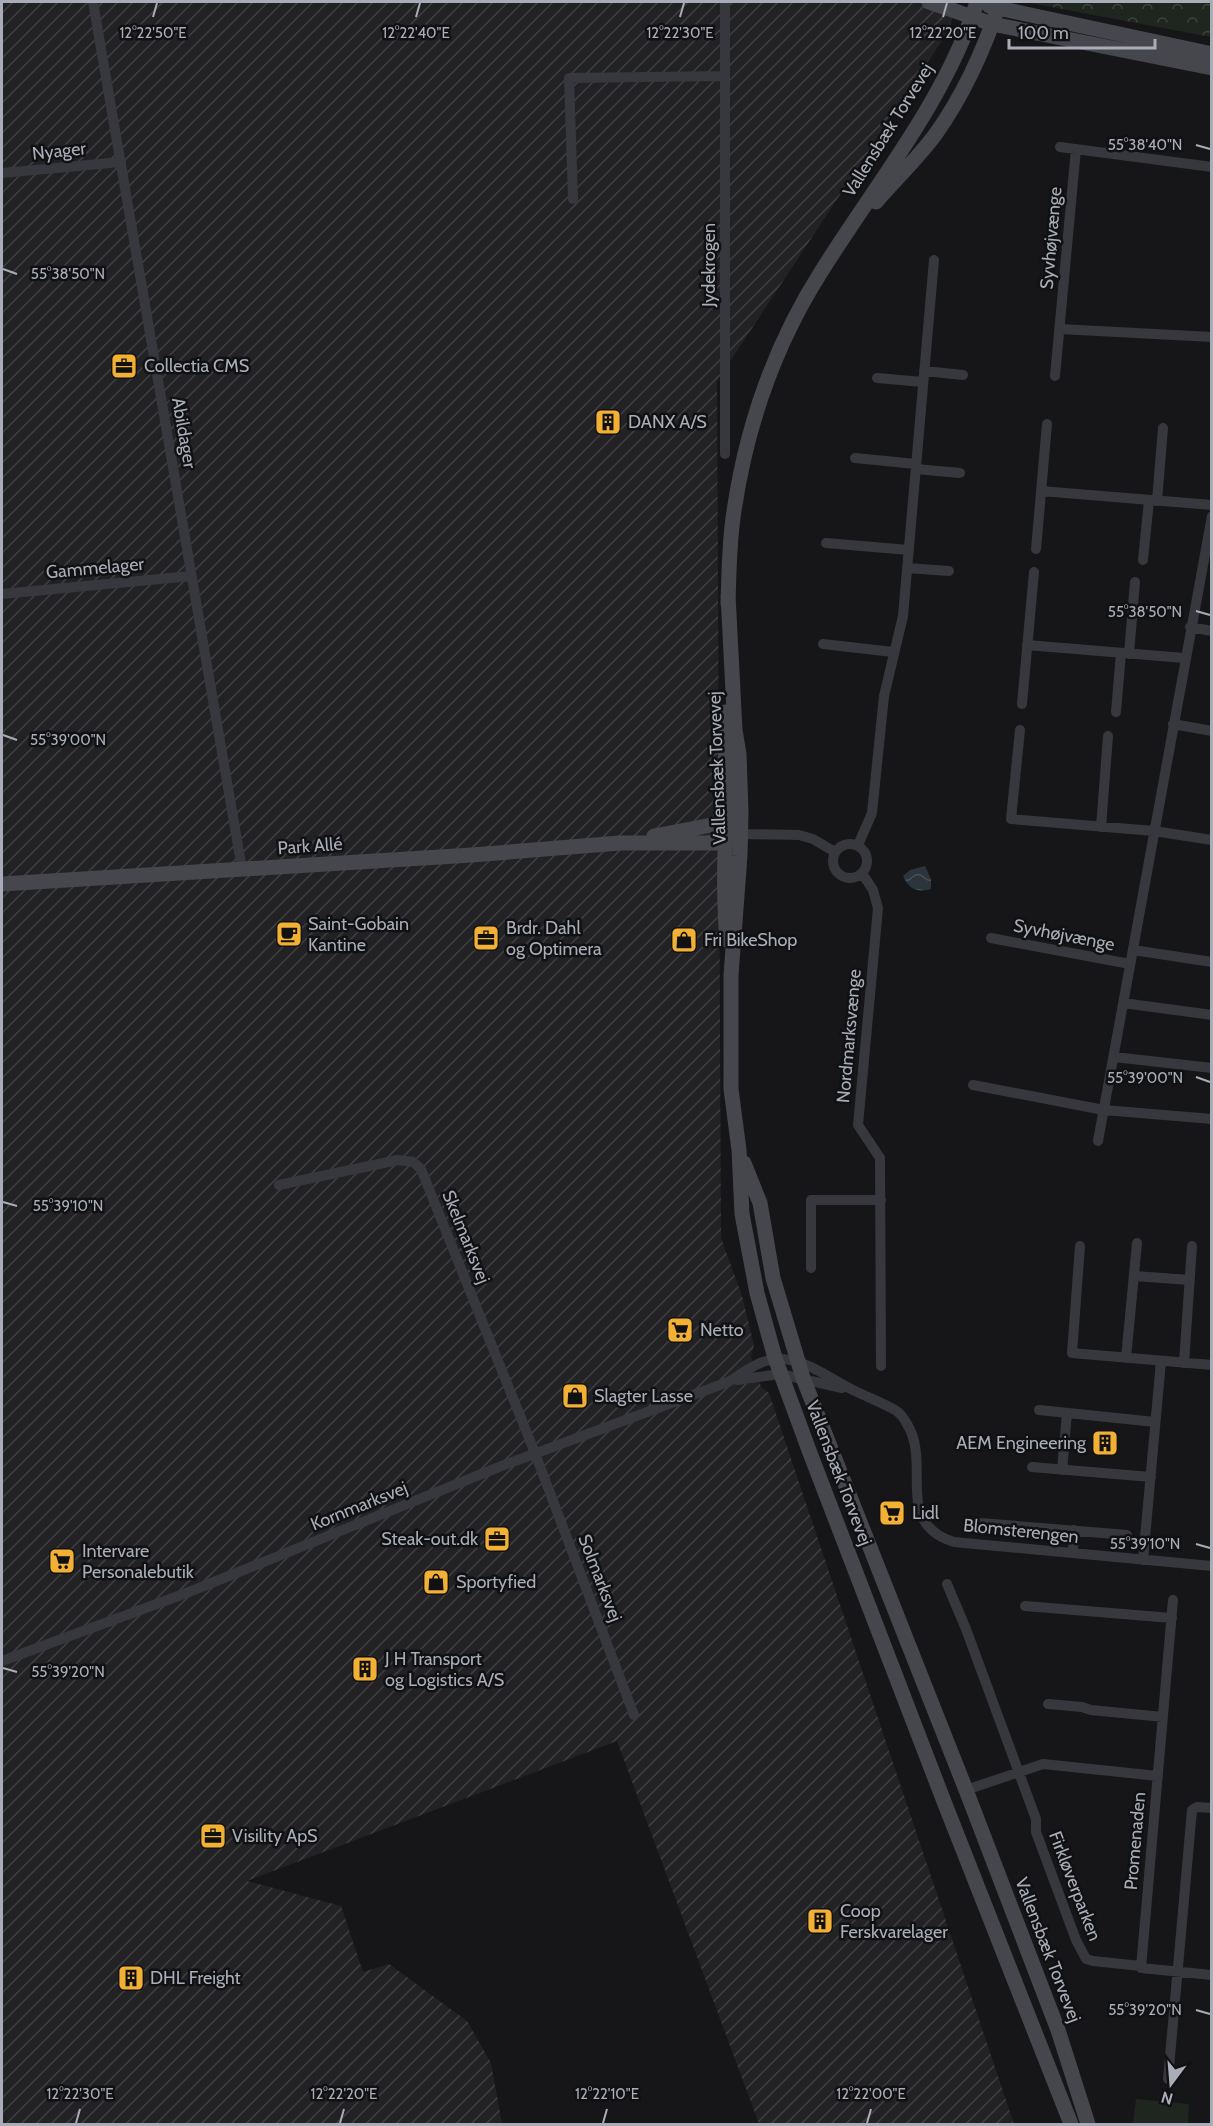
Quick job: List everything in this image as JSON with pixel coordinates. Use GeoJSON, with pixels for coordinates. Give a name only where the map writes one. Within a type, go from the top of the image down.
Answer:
{"type":"FeatureCollection","features":[{"type":"Feature","properties":{"kind":"street","name":"Abildager"},"geometry":{"type":"LineString","coordinates":[[93,2],[242,869]]}},
{"type":"Feature","properties":{"kind":"street","name":"Jydekrogen"},"geometry":{"type":"LineString","coordinates":[[725,2],[725,454]]}},
{"type":"Feature","properties":{"kind":"street"},"geometry":{"type":"LineString","coordinates":[[929,2],[982,21],[1212,68]]}},
{"type":"Feature","properties":{"kind":"street"},"geometry":{"type":"LineString","coordinates":[[987,3],[1212,54]]}},
{"type":"Feature","properties":{"kind":"street","name":"Vallensbæk Torvevej"},"geometry":{"type":"LineString","coordinates":[[840,242],[934,136],[964,86],[987,3]]}},
{"type":"Feature","properties":{"kind":"street","name":"Vallensbæk Torvevej"},"geometry":{"type":"LineString","coordinates":[[731,975],[724,913],[724,658],[729,557],[738,491],[758,408],[785,338],[806,297],[982,21],[987,3]]}},
{"type":"Feature","properties":{"kind":"street"},"geometry":{"type":"LineString","coordinates":[[573,199],[570,78],[724,76]]}},
{"type":"Feature","properties":{"kind":"street"},"geometry":{"type":"LineString","coordinates":[[1060,147],[1212,167]]}},
{"type":"Feature","properties":{"kind":"street","name":"Syvhøjvænge"},"geometry":{"type":"LineString","coordinates":[[1055,376],[1076,149]]}},
{"type":"Feature","properties":{"kind":"street","name":"Nyager"},"geometry":{"type":"LineString","coordinates":[[2,173],[121,162]]}},
{"type":"Feature","properties":{"kind":"street"},"geometry":{"type":"LineString","coordinates":[[858,846],[872,813],[884,696],[903,616],[934,260]]}},
{"type":"Feature","properties":{"kind":"street"},"geometry":{"type":"LineString","coordinates":[[1060,329],[1212,336]]}},
{"type":"Feature","properties":{"kind":"street"},"geometry":{"type":"LineString","coordinates":[[877,378],[963,375]]}},
{"type":"Feature","properties":{"kind":"street"},"geometry":{"type":"LineString","coordinates":[[1036,549],[1047,424]]}},
{"type":"Feature","properties":{"kind":"street"},"geometry":{"type":"LineString","coordinates":[[1143,560],[1163,428]]}},
{"type":"Feature","properties":{"kind":"street"},"geometry":{"type":"LineString","coordinates":[[855,458],[960,473]]}},
{"type":"Feature","properties":{"kind":"street"},"geometry":{"type":"LineString","coordinates":[[1041,491],[1212,505]]}},
{"type":"Feature","properties":{"kind":"street","name":"Syvhøjvænge"},"geometry":{"type":"LineString","coordinates":[[1098,1141],[1184,658],[1212,516]]}},
{"type":"Feature","properties":{"kind":"street"},"geometry":{"type":"LineString","coordinates":[[826,543],[909,550]]}},
{"type":"Feature","properties":{"kind":"street"},"geometry":{"type":"LineString","coordinates":[[907,568],[950,571]]}},
{"type":"Feature","properties":{"kind":"street"},"geometry":{"type":"LineString","coordinates":[[1022,704],[1034,572]]}},
{"type":"Feature","properties":{"kind":"street","name":"Gammelager"},"geometry":{"type":"LineString","coordinates":[[2,594],[191,576]]}},
{"type":"Feature","properties":{"kind":"street"},"geometry":{"type":"LineString","coordinates":[[1116,712],[1135,582]]}},
{"type":"Feature","properties":{"kind":"street","name":"Vallensbæk Torvevej"},"geometry":{"type":"LineString","coordinates":[[728,595],[735,730],[739,754],[740,834],[731,975],[731,1089],[739,1150],[741,1206],[757,1293],[780,1374],[1071,2124]]}},
{"type":"Feature","properties":{"kind":"street"},"geometry":{"type":"LineString","coordinates":[[1190,627],[1212,631]]}},
{"type":"Feature","properties":{"kind":"street"},"geometry":{"type":"LineString","coordinates":[[823,644],[893,652]]}},
{"type":"Feature","properties":{"kind":"street"},"geometry":{"type":"LineString","coordinates":[[1027,645],[1184,658]]}},
{"type":"Feature","properties":{"kind":"street"},"geometry":{"type":"LineString","coordinates":[[1173,724],[1212,730]]}},
{"type":"Feature","properties":{"kind":"street"},"geometry":{"type":"LineString","coordinates":[[1020,730],[1011,819],[1155,831],[1212,840]]}},
{"type":"Feature","properties":{"kind":"street"},"geometry":{"type":"LineString","coordinates":[[1101,826],[1108,736]]}},
{"type":"Feature","properties":{"kind":"street"},"geometry":{"type":"LineString","coordinates":[[725,824],[740,834],[799,835],[813,839],[835,852]]}},
{"type":"Feature","properties":{"kind":"street","name":"Park Allé"},"geometry":{"type":"LineString","coordinates":[[620,843],[725,824]]}},
{"type":"Feature","properties":{"kind":"street","name":"Park Allé"},"geometry":{"type":"LineString","coordinates":[[2,884],[472,855],[620,843],[724,843],[740,834]]}},
{"type":"Feature","properties":{"kind":"street"},"geometry":{"type":"LineString","coordinates":[[843,845],[858,846],[867,856],[862,873],[851,878],[840,874],[833,864],[835,852],[843,845]]}},
{"type":"Feature","properties":{"kind":"street","name":"Nordmarksvænge"},"geometry":{"type":"LineString","coordinates":[[862,873],[873,890],[878,908],[858,1125],[880,1158],[881,1366]]}},
{"type":"Feature","properties":{"kind":"street","name":"Syvhøjvænge"},"geometry":{"type":"LineString","coordinates":[[991,938],[1130,964]]}},
{"type":"Feature","properties":{"kind":"street","name":"Syvhøjvænge"},"geometry":{"type":"LineString","coordinates":[[1133,950],[1212,962]]}},
{"type":"Feature","properties":{"kind":"street"},"geometry":{"type":"LineString","coordinates":[[1123,1003],[1212,1015]]}},
{"type":"Feature","properties":{"kind":"street"},"geometry":{"type":"LineString","coordinates":[[1114,1057],[1212,1068]]}},
{"type":"Feature","properties":{"kind":"street"},"geometry":{"type":"LineString","coordinates":[[974,1084],[1104,1110],[1212,1119]]}},
{"type":"Feature","properties":{"kind":"street","name":"Vallensbæk Torvevej"},"geometry":{"type":"LineString","coordinates":[[739,1150],[760,1203],[773,1278],[803,1378],[1058,2030],[1088,2124]]}},
{"type":"Feature","properties":{"kind":"street","name":"Skelmarksvej"},"geometry":{"type":"LineString","coordinates":[[279,1185],[398,1160],[413,1162],[421,1169],[535,1454]]}},
{"type":"Feature","properties":{"kind":"street"},"geometry":{"type":"LineString","coordinates":[[811,1268],[811,1200],[881,1200]]}},
{"type":"Feature","properties":{"kind":"street"},"geometry":{"type":"LineString","coordinates":[[1126,1358],[1137,1244]]}},
{"type":"Feature","properties":{"kind":"street"},"geometry":{"type":"LineString","coordinates":[[1080,1246],[1072,1353],[1212,1365]]}},
{"type":"Feature","properties":{"kind":"street"},"geometry":{"type":"LineString","coordinates":[[1184,1363],[1192,1246]]}},
{"type":"Feature","properties":{"kind":"street"},"geometry":{"type":"LineString","coordinates":[[1134,1276],[1190,1280]]}},
{"type":"Feature","properties":{"kind":"street","name":"Blomsterengen"},"geometry":{"type":"LineString","coordinates":[[775,1358],[798,1362],[895,1410],[914,1436],[919,1510],[925,1523],[936,1534],[954,1542],[1212,1566]]}},
{"type":"Feature","properties":{"kind":"street","name":"Kornmarksvej"},"geometry":{"type":"LineString","coordinates":[[2,1661],[198,1588],[535,1454],[728,1382],[775,1358]]}},
{"type":"Feature","properties":{"kind":"street"},"geometry":{"type":"LineString","coordinates":[[1143,1560],[1161,1361]]}},
{"type":"Feature","properties":{"kind":"street","name":"Kornmarksvej"},"geometry":{"type":"LineString","coordinates":[[728,1382],[780,1374],[803,1378]]}},
{"type":"Feature","properties":{"kind":"street","name":"Blomsterengen"},"geometry":{"type":"LineString","coordinates":[[803,1378],[855,1391]]}},
{"type":"Feature","properties":{"kind":"street"},"geometry":{"type":"LineString","coordinates":[[1039,1410],[1155,1422]]}},
{"type":"Feature","properties":{"kind":"street"},"geometry":{"type":"LineString","coordinates":[[1062,1470],[1067,1413]]}},
{"type":"Feature","properties":{"kind":"street","name":"Solmarksvej"},"geometry":{"type":"LineString","coordinates":[[535,1454],[634,1715]]}},
{"type":"Feature","properties":{"kind":"street"},"geometry":{"type":"LineString","coordinates":[[1032,1467],[1150,1477]]}},
{"type":"Feature","properties":{"kind":"street"},"geometry":{"type":"LineString","coordinates":[[968,1521],[1127,1535]]}},
{"type":"Feature","properties":{"kind":"street"},"geometry":{"type":"LineString","coordinates":[[1073,1553],[1074,1530]]}},
{"type":"Feature","properties":{"kind":"street","name":"Firkløverparken"},"geometry":{"type":"LineString","coordinates":[[947,1584],[966,1629],[1036,1819],[1036,1832],[1076,1940],[1086,1959],[1094,1962],[1141,1967]]}},
{"type":"Feature","properties":{"kind":"street","name":"Promenaden"},"geometry":{"type":"LineString","coordinates":[[1141,1967],[1173,1600]]}},
{"type":"Feature","properties":{"kind":"street"},"geometry":{"type":"LineString","coordinates":[[1025,1606],[1172,1618]]}},
{"type":"Feature","properties":{"kind":"street"},"geometry":{"type":"LineString","coordinates":[[1048,1704],[1163,1717]]}},
{"type":"Feature","properties":{"kind":"street"},"geometry":{"type":"LineString","coordinates":[[943,1799],[1043,1764],[1158,1776]]}},
{"type":"Feature","properties":{"kind":"street"},"geometry":{"type":"LineString","coordinates":[[1168,2079],[1192,1810],[1197,1806],[1212,1808]]}},
{"type":"Feature","properties":{"kind":"street"},"geometry":{"type":"LineString","coordinates":[[1141,1967],[1212,1975]]}},
{"type":"Feature","properties":{"kind":"shaded area"},"geometry":{"type":"Polygon","coordinates":[[[2,2],[957,2],[949,30],[717,381],[721,1238],[742,1296],[754,1345],[751,1356],[761,1387],[769,1393],[1014,2124],[759,2124],[617,1741],[247,1881],[341,1906],[363,1972],[389,1964],[467,2021],[491,2063],[502,2124],[2,2124],[2,2]]]}},
{"type":"Feature","properties":{"kind":"green space"},"geometry":{"type":"Polygon","coordinates":[[[1025,2],[1211,2],[1211,37],[1025,2]]]}},
{"type":"Feature","properties":{"kind":"green space"},"geometry":{"type":"Polygon","coordinates":[[[1136,2099],[1189,2104],[1188,2124],[1133,2124],[1136,2099]]]}},
{"type":"Feature","properties":{"kind":"water"},"geometry":{"type":"Polygon","coordinates":[[[925,866],[931,879],[931,889],[914,889],[903,876],[910,870],[925,866]]]}},
{"type":"Feature","properties":{"kind":"place","name":"Collectia CMS"},"geometry":{"type":"Point","coordinates":[124,366]}},
{"type":"Feature","properties":{"kind":"place","name":"DANX A/S"},"geometry":{"type":"Point","coordinates":[608,422]}},
{"type":"Feature","properties":{"kind":"place","name":"Saint-Gobain Kantine"},"geometry":{"type":"Point","coordinates":[289,934]}},
{"type":"Feature","properties":{"kind":"place","name":"Brdr. Dahl og Optimera"},"geometry":{"type":"Point","coordinates":[486,938]}},
{"type":"Feature","properties":{"kind":"place","name":"Fri BikeShop"},"geometry":{"type":"Point","coordinates":[684,940]}},
{"type":"Feature","properties":{"kind":"place","name":"Netto"},"geometry":{"type":"Point","coordinates":[680,1330]}},
{"type":"Feature","properties":{"kind":"place","name":"Slagter Lasse"},"geometry":{"type":"Point","coordinates":[575,1396]}},
{"type":"Feature","properties":{"kind":"place","name":"AEM Engineering"},"geometry":{"type":"Point","coordinates":[1105,1443]}},
{"type":"Feature","properties":{"kind":"place","name":"Lidl"},"geometry":{"type":"Point","coordinates":[892,1513]}},
{"type":"Feature","properties":{"kind":"place","name":"Steak-out.dk"},"geometry":{"type":"Point","coordinates":[497,1539]}},
{"type":"Feature","properties":{"kind":"place","name":"Intervare Personalebutik"},"geometry":{"type":"Point","coordinates":[62,1561]}},
{"type":"Feature","properties":{"kind":"place","name":"Sportyfied"},"geometry":{"type":"Point","coordinates":[436,1582]}},
{"type":"Feature","properties":{"kind":"place","name":"J H Transport og Logistics A/S"},"geometry":{"type":"Point","coordinates":[365,1669]}},
{"type":"Feature","properties":{"kind":"place","name":"Visility ApS"},"geometry":{"type":"Point","coordinates":[213,1836]}},
{"type":"Feature","properties":{"kind":"place","name":"Coop Ferskvarelager"},"geometry":{"type":"Point","coordinates":[820,1921]}},
{"type":"Feature","properties":{"kind":"place","name":"DHL Freight"},"geometry":{"type":"Point","coordinates":[131,1978]}}]}
